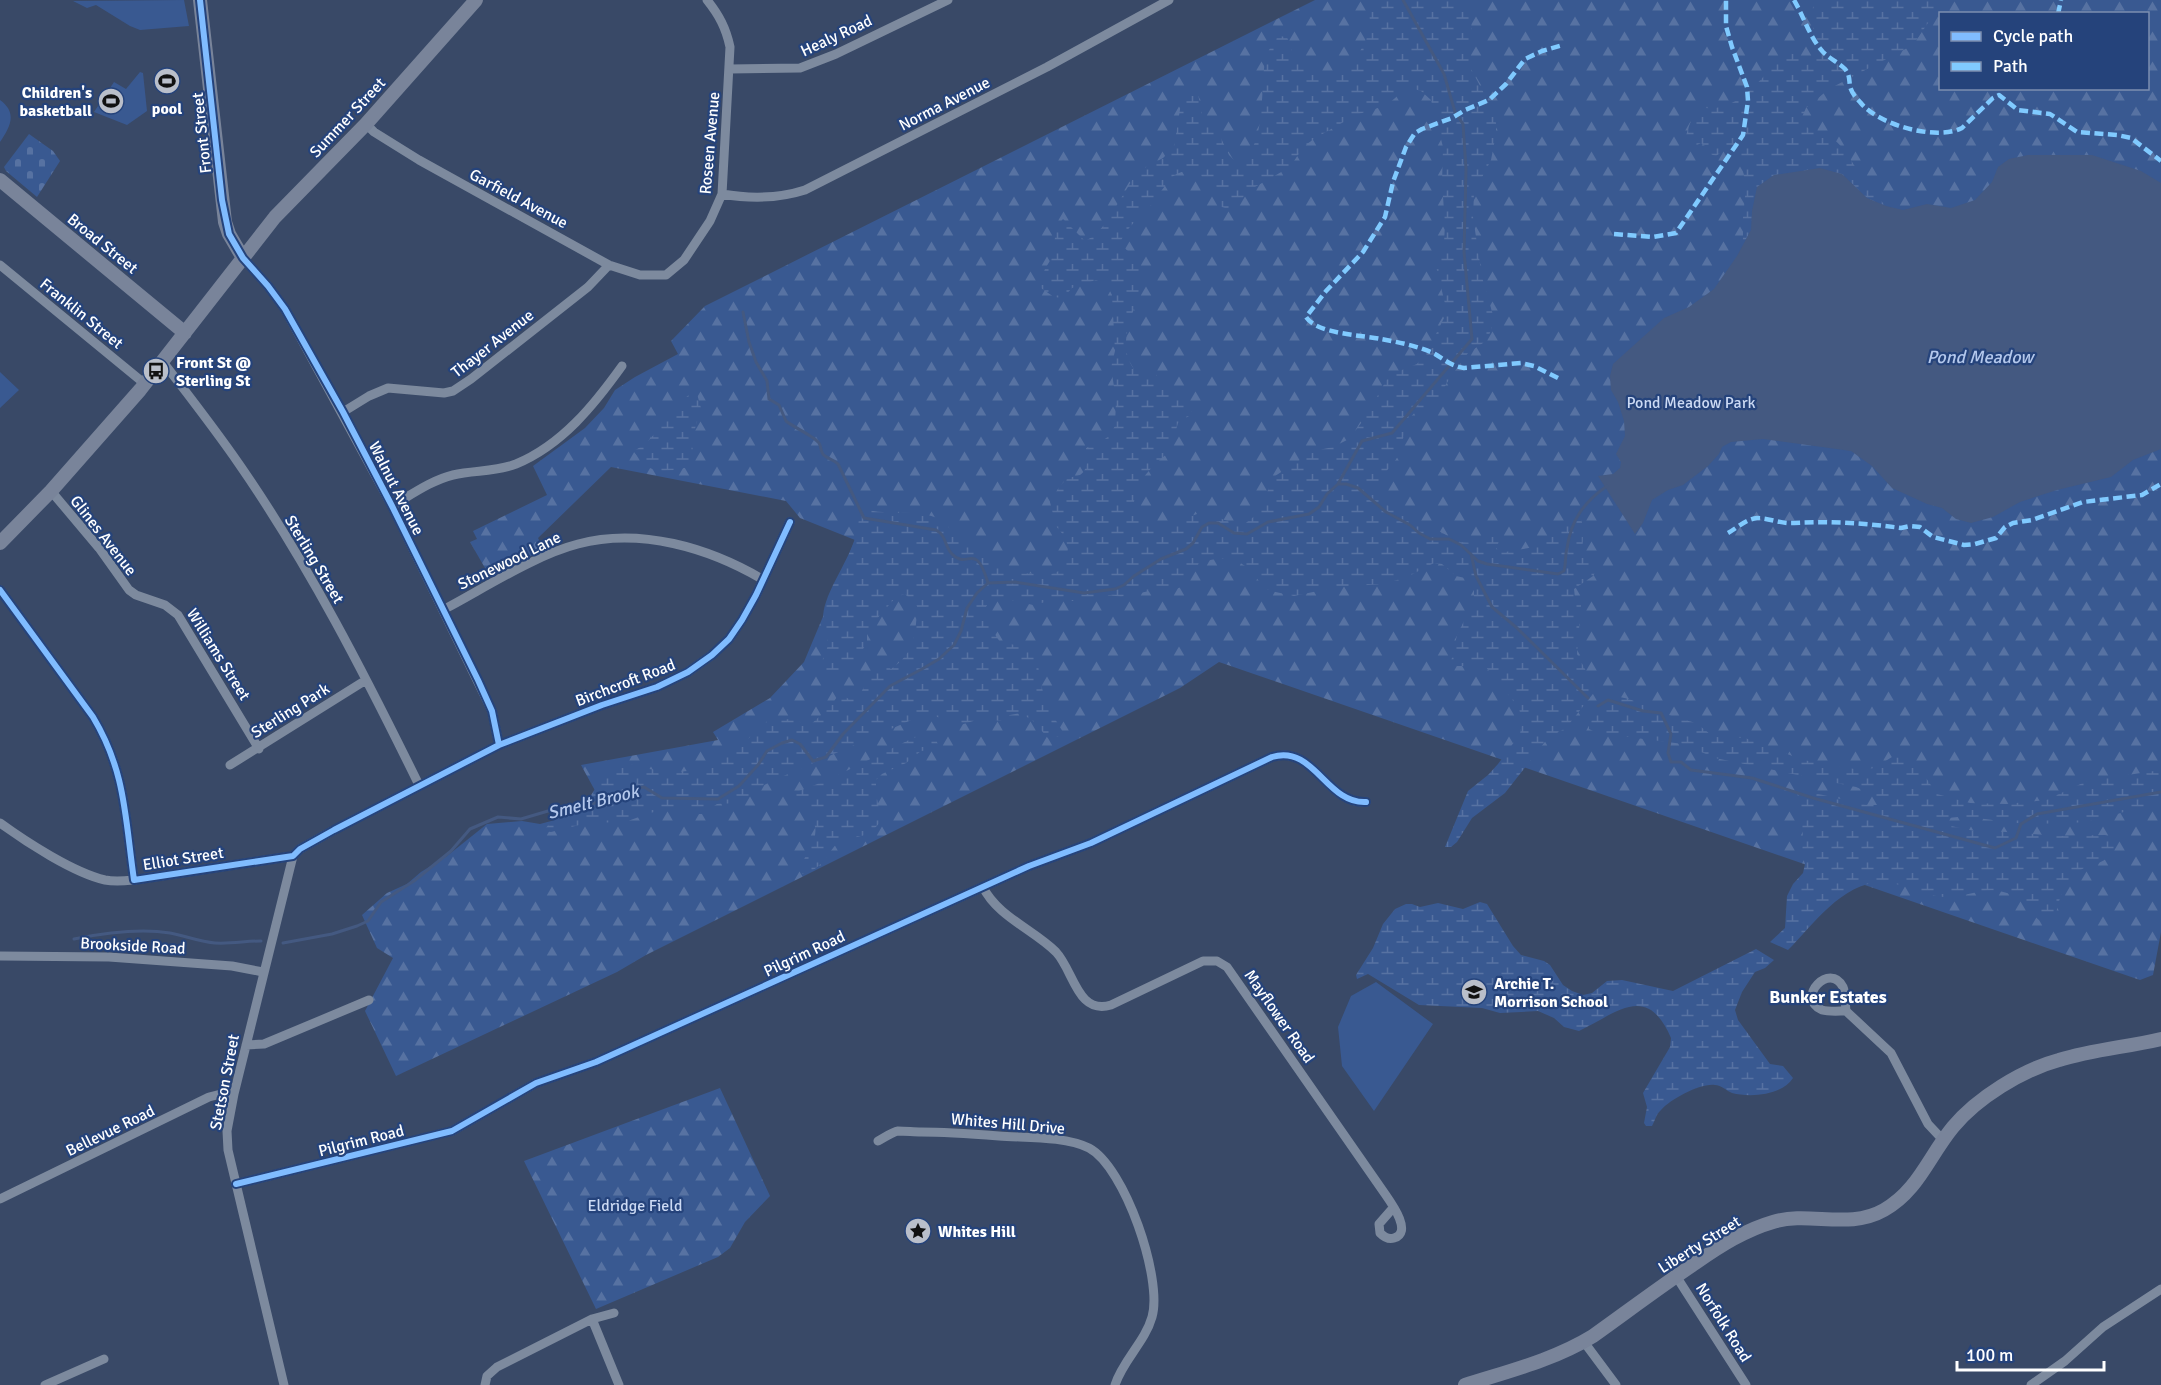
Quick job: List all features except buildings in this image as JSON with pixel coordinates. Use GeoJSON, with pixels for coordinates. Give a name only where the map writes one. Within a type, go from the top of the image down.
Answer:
{"type":"FeatureCollection","features":[{"type":"Feature","properties":{"kind":"street","name":"Summer Street"},"geometry":{"type":"LineString","coordinates":[[243,258],[275,217],[366,124],[476,0]]}},
{"type":"Feature","properties":{"kind":"street","name":"Roseen Avenue"},"geometry":{"type":"LineString","coordinates":[[666,276],[684,260],[710,221],[722,194],[730,47],[726,29],[707,0]]}},
{"type":"Feature","properties":{"kind":"street","name":"Healy Road"},"geometry":{"type":"LineString","coordinates":[[730,69],[800,68],[836,54],[948,0]]}},
{"type":"Feature","properties":{"kind":"street","name":"Norma Avenue"},"geometry":{"type":"LineString","coordinates":[[722,194],[756,198],[775,197],[805,190],[1047,67],[1169,0]]}},
{"type":"Feature","properties":{"kind":"street","name":"Front Street"},"geometry":{"type":"LineString","coordinates":[[203,1],[223,211],[229,234],[243,258]]}},
{"type":"Feature","properties":{"kind":"street","name":"Garfield Avenue"},"geometry":{"type":"LineString","coordinates":[[366,124],[374,132],[419,160],[609,265],[640,275],[666,276]]}},
{"type":"Feature","properties":{"kind":"street","name":"Broad Street"},"geometry":{"type":"LineString","coordinates":[[0,180],[185,333]]}},
{"type":"Feature","properties":{"kind":"street"},"geometry":{"type":"LineString","coordinates":[[0,543],[51,491],[145,384],[243,258]]}},
{"type":"Feature","properties":{"kind":"street","name":"Walnut Avenue"},"geometry":{"type":"LineString","coordinates":[[243,258],[268,285],[285,309],[343,412],[392,506],[492,711],[499,745]]}},
{"type":"Feature","properties":{"kind":"street","name":"Franklin Street"},"geometry":{"type":"LineString","coordinates":[[0,265],[145,384]]}},
{"type":"Feature","properties":{"kind":"street","name":"Thayer Avenue"},"geometry":{"type":"LineString","coordinates":[[343,412],[369,396],[388,388],[434,394],[453,391],[588,287],[609,265]]}},
{"type":"Feature","properties":{"kind":"street","name":"Sterling Street"},"geometry":{"type":"LineString","coordinates":[[163,362],[239,464],[321,596],[418,785]]}},
{"type":"Feature","properties":{"kind":"street"},"geometry":{"type":"LineString","coordinates":[[392,506],[451,475],[505,468],[533,455],[589,411],[622,366]]}},
{"type":"Feature","properties":{"kind":"street","name":"Glines Avenue"},"geometry":{"type":"LineString","coordinates":[[51,491],[99,548],[120,581],[136,595]]}},
{"type":"Feature","properties":{"kind":"street","name":"Birchcroft Road"},"geometry":{"type":"LineString","coordinates":[[499,745],[602,705],[657,687],[688,672],[712,655],[729,639],[756,595],[790,522]]}},
{"type":"Feature","properties":{"kind":"street","name":"Stonewood Lane"},"geometry":{"type":"LineString","coordinates":[[443,610],[554,552],[579,543],[602,540],[639,539],[668,542],[721,558],[762,579]]}},
{"type":"Feature","properties":{"kind":"street","name":"Elliot Street"},"geometry":{"type":"LineString","coordinates":[[0,590],[93,717],[106,739],[115,761],[122,790],[134,880],[293,856],[309,844],[418,785],[499,745]]}},
{"type":"Feature","properties":{"kind":"street","name":"Williams Street"},"geometry":{"type":"LineString","coordinates":[[136,595],[165,605],[178,615],[258,749]]}},
{"type":"Feature","properties":{"kind":"street","name":"Sterling Park"},"geometry":{"type":"LineString","coordinates":[[230,765],[366,680]]}},
{"type":"Feature","properties":{"kind":"street","name":"Pilgrim Road"},"geometry":{"type":"LineString","coordinates":[[236,1184],[452,1131],[536,1083],[606,1058],[983,886],[1038,862],[1091,843],[1278,755],[1290,755],[1300,759],[1339,794],[1356,802],[1366,802]]}},
{"type":"Feature","properties":{"kind":"street"},"geometry":{"type":"LineString","coordinates":[[0,823],[79,870],[104,879],[134,880]]}},
{"type":"Feature","properties":{"kind":"street","name":"Stetson Street"},"geometry":{"type":"LineString","coordinates":[[285,1385],[236,1184],[227,1144],[227,1131],[263,972],[293,856]]}},
{"type":"Feature","properties":{"kind":"street","name":"Mayflower Road"},"geometry":{"type":"LineString","coordinates":[[983,886],[994,902],[1056,952],[1083,998],[1092,1005],[1101,1007],[1111,1005],[1203,961],[1217,962],[1227,967],[1393,1208],[1401,1221],[1402,1230],[1397,1237],[1387,1238],[1380,1232],[1380,1221],[1393,1208]]}},
{"type":"Feature","properties":{"kind":"street","name":"Brookside Road"},"geometry":{"type":"LineString","coordinates":[[0,956],[109,957],[232,966],[263,972]]}},
{"type":"Feature","properties":{"kind":"street"},"geometry":{"type":"LineString","coordinates":[[246,1045],[264,1044],[369,1000]]}},
{"type":"Feature","properties":{"kind":"street"},"geometry":{"type":"LineString","coordinates":[[1846,1011],[1891,1053],[1928,1124],[1943,1140]]}},
{"type":"Feature","properties":{"kind":"street","name":"Liberty Street"},"geometry":{"type":"LineString","coordinates":[[1465,1385],[1550,1358],[1584,1342],[1676,1276],[1742,1234],[1774,1221],[1798,1218],[1848,1220],[1883,1211],[1910,1190],[1943,1140],[1963,1116],[1980,1101],[2037,1068],[2061,1059],[2161,1039]]}},
{"type":"Feature","properties":{"kind":"street","name":"Bellevue Road"},"geometry":{"type":"LineString","coordinates":[[0,1198],[209,1097],[234,1094]]}},
{"type":"Feature","properties":{"kind":"street","name":"Whites Hill Drive"},"geometry":{"type":"LineString","coordinates":[[878,1141],[897,1131],[1068,1141],[1090,1149],[1107,1164],[1122,1187],[1148,1259],[1154,1284],[1152,1316],[1148,1329],[1115,1385]]}},
{"type":"Feature","properties":{"kind":"street","name":"Norfolk Road"},"geometry":{"type":"LineString","coordinates":[[1676,1276],[1746,1385]]}},
{"type":"Feature","properties":{"kind":"street"},"geometry":{"type":"LineString","coordinates":[[2031,1385],[2065,1361],[2103,1327],[2161,1289]]}},
{"type":"Feature","properties":{"kind":"street"},"geometry":{"type":"LineString","coordinates":[[485,1382],[497,1367],[592,1319],[614,1313]]}},
{"type":"Feature","properties":{"kind":"street"},"geometry":{"type":"LineString","coordinates":[[592,1319],[619,1385]]}},
{"type":"Feature","properties":{"kind":"street"},"geometry":{"type":"LineString","coordinates":[[1584,1342],[1616,1385]]}},
{"type":"Feature","properties":{"kind":"street"},"geometry":{"type":"LineString","coordinates":[[45,1385],[104,1359]]}},
{"type":"Feature","properties":{"kind":"green space"},"geometry":{"type":"Polygon","coordinates":[[[184,0],[189,26],[140,30],[96,5],[87,8],[73,1],[184,0]]]}},
{"type":"Feature","properties":{"kind":"green space","name":"Pond Meadow Park"},"geometry":{"type":"Polygon","coordinates":[[[1315,0],[2161,0],[2161,932],[2153,975],[2140,980],[1219,662],[1180,688],[646,955],[617,972],[396,1076],[365,1011],[393,958],[377,948],[362,915],[387,893],[407,884],[487,824],[522,821],[540,824],[604,807],[581,765],[718,740],[713,732],[770,698],[804,662],[855,540],[800,518],[786,501],[611,467],[538,538],[544,550],[489,575],[470,542],[477,539],[473,531],[547,495],[533,466],[585,428],[604,408],[615,390],[678,354],[671,341],[705,306],[1315,0]]]}},
{"type":"Feature","properties":{"kind":"green space"},"geometry":{"type":"Polygon","coordinates":[[[1365,0],[1470,0],[1472,38],[1469,65],[1487,99],[1496,123],[1491,160],[1474,193],[1473,217],[1482,277],[1493,315],[1492,327],[1488,338],[1468,353],[1452,375],[1440,394],[1441,404],[1430,410],[1418,409],[1408,420],[1398,457],[1380,479],[1378,489],[1381,498],[1391,508],[1418,524],[1426,524],[1459,542],[1476,543],[1496,534],[1499,542],[1496,549],[1505,552],[1541,546],[1577,512],[1583,526],[1584,555],[1596,571],[1593,576],[1574,589],[1575,598],[1581,605],[1577,654],[1596,690],[1566,728],[1548,738],[1505,793],[1472,818],[1457,842],[1451,847],[1445,847],[1468,791],[1498,764],[1520,734],[1522,722],[1519,708],[1485,666],[1457,666],[1451,662],[1457,635],[1474,601],[1474,588],[1465,578],[1456,576],[1442,564],[1434,563],[1407,577],[1384,584],[1337,587],[1294,596],[1263,587],[1251,570],[1239,562],[1221,558],[1200,562],[1184,586],[1173,590],[1154,590],[1121,597],[1110,595],[1072,601],[1058,599],[1033,605],[999,597],[991,599],[984,610],[986,621],[1000,642],[1015,645],[1032,641],[1035,646],[1043,693],[1063,732],[1061,736],[1048,738],[1033,721],[1021,713],[1010,715],[1000,721],[983,718],[957,726],[931,714],[916,718],[779,778],[758,788],[747,799],[737,803],[717,804],[702,814],[671,808],[625,822],[587,823],[551,832],[544,831],[553,821],[582,806],[609,769],[621,761],[660,771],[674,772],[713,765],[724,759],[734,746],[748,739],[765,723],[796,717],[802,724],[809,726],[830,707],[839,694],[849,699],[858,698],[877,663],[883,663],[891,669],[899,663],[910,649],[916,625],[917,606],[905,594],[896,597],[867,630],[867,643],[859,655],[846,667],[832,674],[825,674],[823,668],[828,643],[823,623],[825,605],[851,549],[859,515],[865,509],[929,515],[937,518],[1010,573],[1051,574],[1059,571],[1066,560],[1068,548],[1065,537],[1056,526],[1050,502],[1064,481],[1080,475],[1085,470],[1086,448],[1109,436],[1115,426],[1116,400],[1111,367],[1115,351],[1112,295],[1107,285],[1096,280],[1072,288],[1063,298],[1054,297],[1038,286],[1054,254],[1058,225],[1063,219],[1085,241],[1094,236],[1106,223],[1137,172],[1163,158],[1174,147],[1182,97],[1186,90],[1197,89],[1202,114],[1219,134],[1229,155],[1236,162],[1246,156],[1254,146],[1258,132],[1266,57],[1278,36],[1287,37],[1300,65],[1315,72],[1328,74],[1340,70],[1360,51],[1366,39],[1369,12],[1365,0]],[[1411,88],[1402,92],[1387,105],[1356,115],[1317,137],[1304,146],[1290,167],[1248,191],[1238,204],[1228,209],[1222,207],[1210,185],[1198,174],[1184,171],[1175,175],[1123,237],[1120,243],[1133,256],[1139,269],[1140,283],[1126,341],[1127,355],[1134,369],[1152,368],[1170,393],[1194,406],[1189,416],[1178,423],[1170,451],[1137,485],[1132,513],[1150,526],[1168,524],[1197,514],[1208,514],[1233,523],[1247,522],[1263,505],[1275,476],[1314,451],[1333,447],[1349,439],[1365,418],[1387,379],[1417,364],[1428,350],[1447,312],[1436,266],[1444,244],[1443,147],[1431,100],[1421,91],[1411,88]]]}},
{"type":"Feature","properties":{"kind":"green space"},"geometry":{"type":"Polygon","coordinates":[[[1814,0],[1937,0],[1930,20],[1913,45],[1829,89],[1806,108],[1802,117],[1809,129],[1830,136],[1837,142],[1867,185],[1886,206],[1867,198],[1842,174],[1820,168],[1774,175],[1752,211],[1751,230],[1737,256],[1743,243],[1746,187],[1741,159],[1726,149],[1716,156],[1707,153],[1705,146],[1701,143],[1691,148],[1684,145],[1688,130],[1700,107],[1713,108],[1738,100],[1759,82],[1786,51],[1794,53],[1805,65],[1814,64],[1819,48],[1811,21],[1814,0]]]}},
{"type":"Feature","properties":{"kind":"green space"},"geometry":{"type":"Polygon","coordinates":[[[140,72],[143,73],[147,111],[127,125],[94,112],[114,82],[126,89],[140,72]]]}},
{"type":"Feature","properties":{"kind":"green space"},"geometry":{"type":"Polygon","coordinates":[[[0,100],[6,105],[11,115],[7,131],[0,142],[0,100]]]}},
{"type":"Feature","properties":{"kind":"green space"},"geometry":{"type":"Polygon","coordinates":[[[29,134],[53,151],[60,161],[37,197],[4,167],[29,134]]]}},
{"type":"Feature","properties":{"kind":"green space"},"geometry":{"type":"Polygon","coordinates":[[[0,372],[19,390],[0,408],[0,372]]]}},
{"type":"Feature","properties":{"kind":"green space"},"geometry":{"type":"Polygon","coordinates":[[[690,394],[697,394],[701,408],[692,439],[693,456],[688,467],[663,471],[647,467],[633,451],[651,438],[672,410],[690,394]]]}},
{"type":"Feature","properties":{"kind":"green space"},"geometry":{"type":"Polygon","coordinates":[[[1615,696],[1696,723],[1714,737],[1745,738],[1803,760],[1860,770],[1874,768],[1892,757],[1913,759],[1937,794],[1970,803],[2006,804],[2046,800],[2087,781],[2161,770],[2161,806],[2142,807],[2099,819],[2072,823],[2016,823],[1968,817],[1944,820],[1951,826],[1979,832],[2060,836],[2105,835],[2113,838],[2117,843],[2108,857],[2082,869],[2067,884],[2059,903],[2055,924],[2039,920],[2019,898],[1999,891],[1991,890],[1944,897],[1891,883],[1875,883],[1860,886],[1833,904],[1788,950],[1770,942],[1785,928],[1787,896],[1793,884],[1803,873],[1805,864],[1802,855],[1802,812],[1796,789],[1868,805],[1880,805],[1884,802],[1875,795],[1856,787],[1715,758],[1683,744],[1597,733],[1589,729],[1589,723],[1615,696]]]}},
{"type":"Feature","properties":{"kind":"green space"},"geometry":{"type":"Polygon","coordinates":[[[927,734],[934,737],[938,744],[931,750],[921,751],[906,763],[882,774],[876,780],[881,821],[876,827],[863,835],[840,840],[820,864],[810,872],[803,874],[800,870],[813,843],[815,830],[808,813],[793,797],[799,791],[828,780],[913,738],[927,734]]]}},
{"type":"Feature","properties":{"kind":"green space"},"geometry":{"type":"Polygon","coordinates":[[[1480,902],[1487,904],[1521,955],[1544,961],[1550,965],[1563,985],[1583,995],[1592,993],[1607,981],[1622,980],[1673,991],[1756,949],[1774,960],[1765,968],[1755,972],[1742,992],[1735,1010],[1738,1020],[1770,1064],[1783,1066],[1793,1078],[1788,1084],[1774,1092],[1757,1095],[1732,1093],[1717,1085],[1702,1087],[1672,1101],[1659,1112],[1652,1126],[1646,1126],[1644,1123],[1647,1107],[1643,1093],[1670,1047],[1671,1038],[1662,1021],[1652,1011],[1641,1006],[1630,1007],[1579,1031],[1564,1027],[1554,1018],[1538,1011],[1500,1013],[1482,1008],[1419,1005],[1368,974],[1357,979],[1356,975],[1373,948],[1383,924],[1395,909],[1406,904],[1420,907],[1438,903],[1463,909],[1480,902]]]}},
{"type":"Feature","properties":{"kind":"green space"},"geometry":{"type":"Polygon","coordinates":[[[1376,982],[1433,1024],[1374,1111],[1342,1066],[1338,1027],[1351,996],[1376,982]]]}},
{"type":"Feature","properties":{"kind":"green space","name":"Eldridge Field"},"geometry":{"type":"Polygon","coordinates":[[[720,1088],[770,1196],[745,1222],[730,1248],[718,1257],[596,1309],[524,1161],[720,1088]]]}},
{"type":"Feature","properties":{"kind":"water","name":"Pond Meadow"},"geometry":{"type":"Polygon","coordinates":[[[2028,155],[2092,155],[2141,171],[2161,183],[2161,449],[2133,460],[2111,477],[2020,502],[1993,517],[1971,523],[1956,519],[1942,508],[1927,504],[1892,488],[1872,466],[1851,451],[1763,439],[1731,442],[1722,447],[1708,466],[1683,485],[1668,490],[1652,500],[1643,523],[1635,534],[1598,476],[1613,474],[1620,468],[1621,462],[1616,454],[1625,436],[1624,421],[1618,402],[1611,390],[1610,376],[1613,364],[1664,318],[1689,307],[1714,289],[1737,256],[1751,230],[1757,187],[1774,175],[1820,168],[1842,174],[1867,198],[1886,206],[1903,210],[1927,204],[1951,208],[1975,200],[1992,182],[1998,167],[2009,159],[2028,155]]]}},
{"type":"Feature","properties":{"kind":"waterway"},"geometry":{"type":"LineString","coordinates":[[1338,484],[1362,441],[1392,433],[1472,339],[1464,252],[1466,169],[1463,124],[1455,112],[1444,74],[1403,0]]}},
{"type":"Feature","properties":{"kind":"waterway"},"geometry":{"type":"LineString","coordinates":[[743,312],[749,342],[756,362],[767,381],[769,399],[779,405],[786,421],[816,440],[823,455],[838,464],[864,518],[936,530],[942,535],[952,554],[963,560],[971,558],[979,562],[988,583]]}},
{"type":"Feature","properties":{"kind":"waterway","name":"Smelt Brook"},"geometry":{"type":"LineString","coordinates":[[283,943],[332,934],[368,921],[381,902],[414,881],[451,851],[470,829],[498,817],[521,819],[548,811],[585,806],[635,788],[644,787],[662,798],[718,799],[739,786],[767,751],[792,740],[800,744],[813,761],[826,757],[843,734],[890,686],[939,659],[954,645],[961,631],[967,608],[977,593],[988,583],[1015,582],[1084,593],[1115,589],[1161,559],[1186,549],[1193,543],[1202,527],[1209,523],[1218,523],[1234,533],[1247,534],[1268,522],[1309,514],[1319,507],[1327,494],[1338,484],[1358,488],[1386,512],[1410,525],[1419,533],[1430,539],[1449,539],[1461,545],[1478,561],[1558,574],[1564,571],[1566,551],[1575,520],[1585,505],[1607,486]]}},
{"type":"Feature","properties":{"kind":"waterway"},"geometry":{"type":"LineString","coordinates":[[1471,554],[1476,576],[1492,607],[1517,628],[1588,698]]}},
{"type":"Feature","properties":{"kind":"waterway"},"geometry":{"type":"LineString","coordinates":[[1598,706],[1608,700],[1643,711],[1661,713],[1671,734],[1668,753],[1671,762],[1681,762],[1691,770],[1752,778],[1813,798],[1995,848],[2016,838],[2021,824],[2037,814],[2161,792]]}},
{"type":"Feature","properties":{"kind":"waterway","name":"Smelt Brook"},"geometry":{"type":"LineString","coordinates":[[74,939],[109,933],[146,931],[170,933],[215,943],[261,941]]}},
{"type":"Feature","properties":{"kind":"marked path"},"geometry":{"type":"LineString","coordinates":[[1614,234],[1653,237],[1676,233],[1743,135],[1748,101],[1747,87],[1726,26],[1726,0]]}},
{"type":"Feature","properties":{"kind":"marked path"},"geometry":{"type":"LineString","coordinates":[[1794,0],[1818,46],[1847,71],[1855,97],[1868,110],[1893,124],[1923,132],[1951,132],[1962,128],[1999,95],[2018,110],[2050,114],[2077,132],[2131,138],[2161,161]]}},
{"type":"Feature","properties":{"kind":"marked path"},"geometry":{"type":"LineString","coordinates":[[2058,12],[2061,0]]}},
{"type":"Feature","properties":{"kind":"marked path"},"geometry":{"type":"LineString","coordinates":[[1558,378],[1534,366],[1521,363],[1459,367],[1422,349],[1394,341],[1329,330],[1312,323],[1306,317],[1326,291],[1363,252],[1385,217],[1393,182],[1406,147],[1415,133],[1489,100],[1506,84],[1525,59],[1563,45]]}},
{"type":"Feature","properties":{"kind":"marked path"},"geometry":{"type":"LineString","coordinates":[[1728,533],[1745,522],[1757,518],[1789,523],[1834,522],[1901,528],[1920,527],[1933,537],[1964,545],[1975,544],[1996,538],[2005,527],[2013,523],[2032,520],[2083,502],[2142,495],[2161,484]]}},
{"type":"Feature","properties":{"kind":"cycle path"},"geometry":{"type":"LineString","coordinates":[[200,0],[222,200],[229,234],[243,258],[285,309],[343,412],[478,680],[492,711],[499,745]]}},
{"type":"Feature","properties":{"kind":"cycle path"},"geometry":{"type":"LineString","coordinates":[[0,590],[93,717],[104,737],[118,776],[126,816],[134,880],[293,856],[300,849],[334,830],[499,745],[602,705],[657,687],[688,672],[712,655],[729,639],[742,620],[790,522]]}},
{"type":"Feature","properties":{"kind":"cycle path"},"geometry":{"type":"LineString","coordinates":[[236,1184],[452,1131],[536,1083],[596,1062],[1029,866],[1091,843],[1272,757],[1286,755],[1299,759],[1310,766],[1340,794],[1352,800],[1366,802]]}},
{"type":"Feature","properties":{"kind":"place","name":"pool"},"geometry":{"type":"Point","coordinates":[167,81]}},
{"type":"Feature","properties":{"kind":"place","name":"Children's basketball"},"geometry":{"type":"Point","coordinates":[111,101]}},
{"type":"Feature","properties":{"kind":"place","name":"Front St @ Sterling St"},"geometry":{"type":"Point","coordinates":[156,371]}},
{"type":"Feature","properties":{"kind":"place","name":"Archie T. Morrison School"},"geometry":{"type":"Point","coordinates":[1474,992]}},
{"type":"Feature","properties":{"kind":"place","name":"Whites Hill"},"geometry":{"type":"Point","coordinates":[918,1231]}},
{"type":"Feature","properties":{"kind":"district","name":"Bunker Estates"},"geometry":{"type":"Point","coordinates":[1828,997]}}]}
